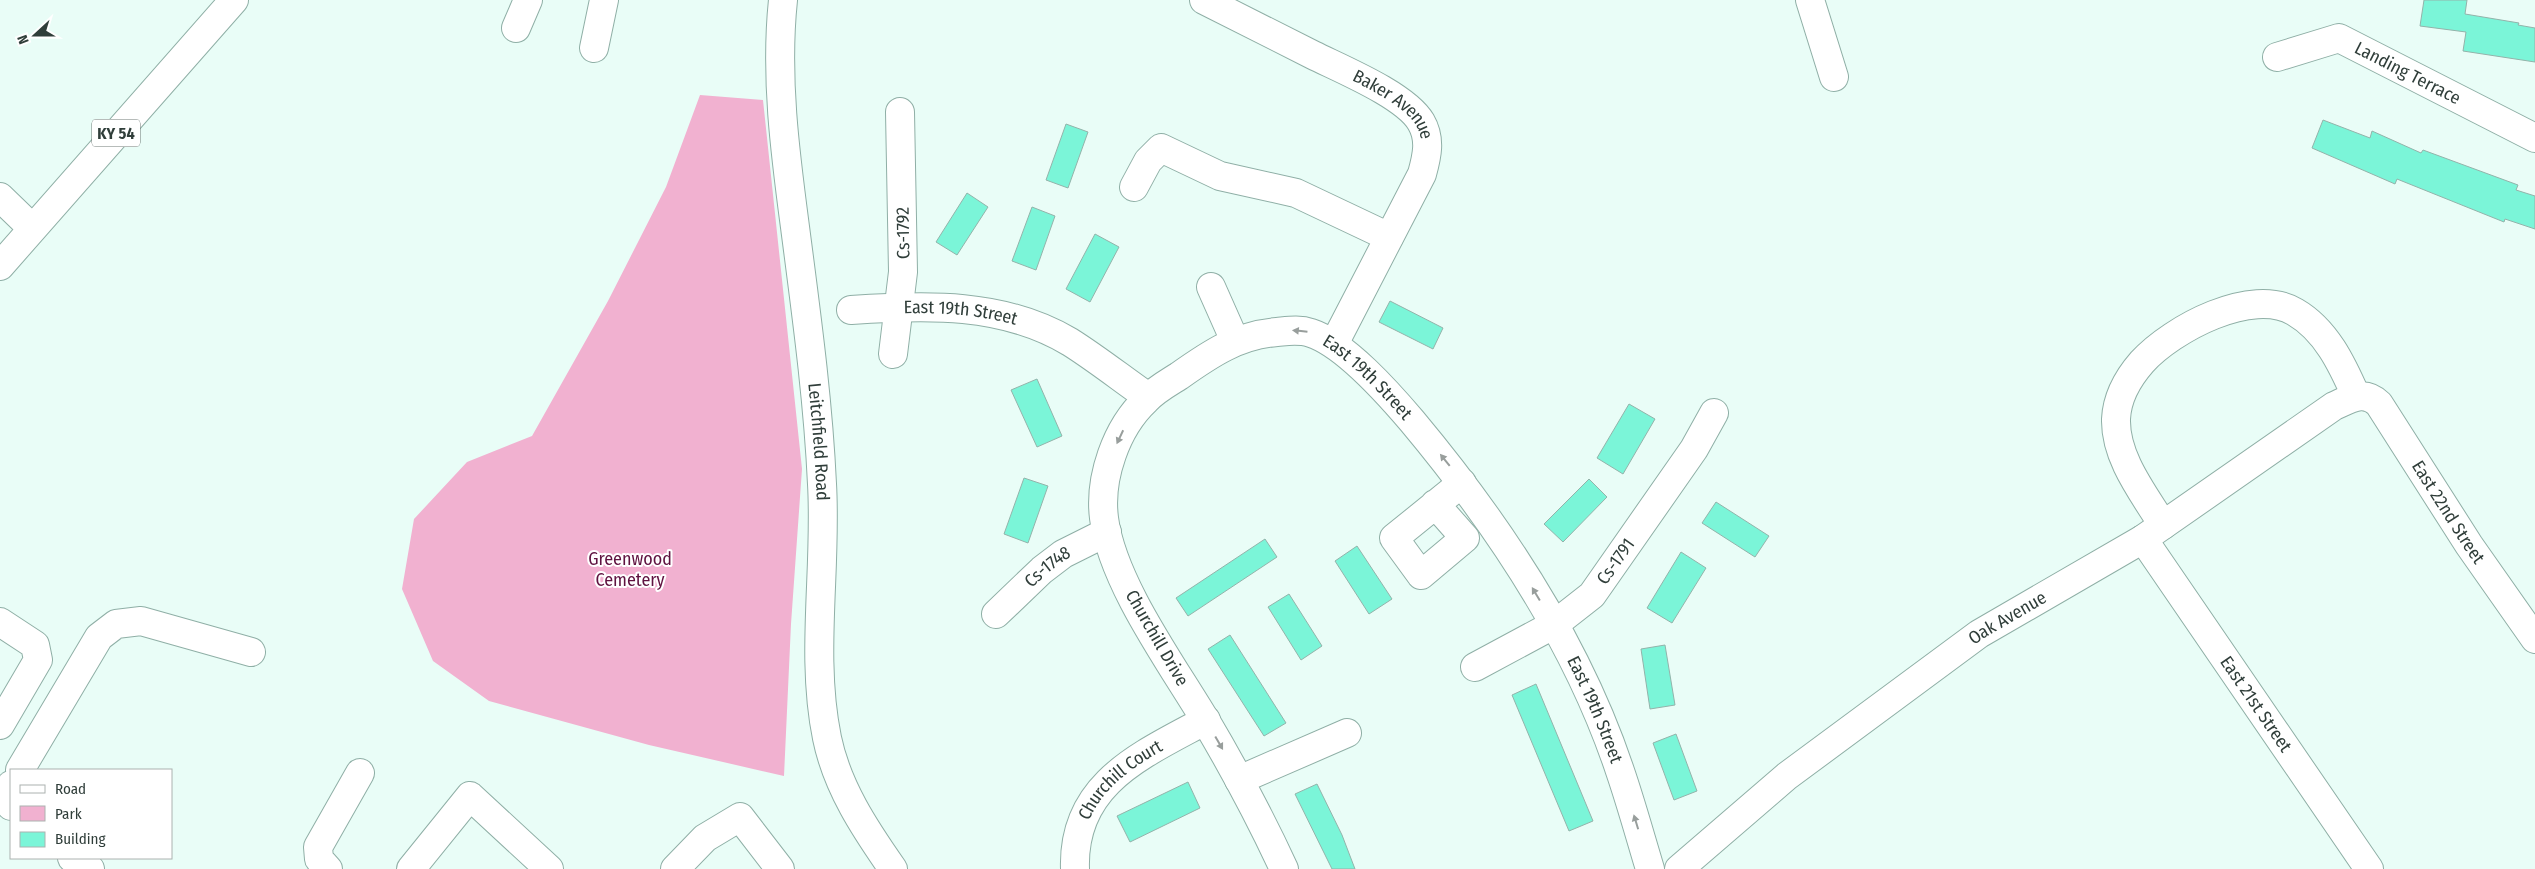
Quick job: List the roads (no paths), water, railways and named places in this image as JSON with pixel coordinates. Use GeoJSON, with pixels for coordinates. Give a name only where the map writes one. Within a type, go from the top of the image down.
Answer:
{"type":"FeatureCollection","features":[{"type":"Feature","properties":{"kind":"street","name":"KY 54"},"geometry":{"type":"LineString","coordinates":[[0,266],[234,0]]}},
{"type":"Feature","properties":{"kind":"street"},"geometry":{"type":"LineString","coordinates":[[516,28],[528,0]]}},
{"type":"Feature","properties":{"kind":"street"},"geometry":{"type":"LineString","coordinates":[[594,48],[604,0]]}},
{"type":"Feature","properties":{"kind":"street","name":"Leitchfield Road"},"geometry":{"type":"LineString","coordinates":[[783,0],[779,67],[784,138],[808,329],[822,486],[820,638],[822,707],[828,741],[838,775],[854,808],[893,869]]}},
{"type":"Feature","properties":{"kind":"street","name":"Baker Avenue"},"geometry":{"type":"LineString","coordinates":[[1204,0],[1367,82],[1409,107],[1421,122],[1427,139],[1427,156],[1422,174],[1334,344]]}},
{"type":"Feature","properties":{"kind":"street"},"geometry":{"type":"LineString","coordinates":[[1810,0],[1834,77]]}},
{"type":"Feature","properties":{"kind":"street","name":"Landing Terrace"},"geometry":{"type":"LineString","coordinates":[[2277,57],[2339,38],[2535,138]]}},
{"type":"Feature","properties":{"kind":"street","name":"Cs-1792"},"geometry":{"type":"LineString","coordinates":[[893,354],[904,272],[900,112]]}},
{"type":"Feature","properties":{"kind":"street"},"geometry":{"type":"LineString","coordinates":[[1134,187],[1148,161],[1161,148],[1220,176],[1296,193],[1389,236]]}},
{"type":"Feature","properties":{"kind":"street"},"geometry":{"type":"LineString","coordinates":[[0,198],[32,228]]}},
{"type":"Feature","properties":{"kind":"street"},"geometry":{"type":"LineString","coordinates":[[1211,287],[1235,341]]}},
{"type":"Feature","properties":{"kind":"street","name":"East 21st Street"},"geometry":{"type":"LineString","coordinates":[[2356,396],[2344,369],[2324,338],[2294,311],[2274,304],[2252,303],[2224,311],[2166,342],[2143,361],[2128,380],[2118,402],[2116,421],[2118,441],[2153,532],[2369,869]]}},
{"type":"Feature","properties":{"kind":"street","name":"East 19th Street"},"geometry":{"type":"LineString","coordinates":[[851,310],[955,306],[990,312],[1024,321],[1069,342],[1148,397],[1214,352],[1256,333],[1295,330],[1310,333],[1334,344],[1390,395],[1462,482],[1502,537],[1555,624],[1591,697],[1620,769],[1650,869]]}},
{"type":"Feature","properties":{"kind":"street","name":"Oak Avenue"},"geometry":{"type":"LineString","coordinates":[[1679,869],[1786,776],[1979,634],[2153,532],[2334,406],[2356,396]]}},
{"type":"Feature","properties":{"kind":"street","name":"East 22nd Street"},"geometry":{"type":"LineString","coordinates":[[2356,396],[2365,396],[2379,404],[2469,545],[2535,639]]}},
{"type":"Feature","properties":{"kind":"street","name":"Churchill Drive"},"geometry":{"type":"LineString","coordinates":[[1148,397],[1128,422],[1108,469],[1103,502],[1107,532],[1132,596],[1206,720],[1259,815],[1284,869]]}},
{"type":"Feature","properties":{"kind":"street","name":"Cs-1791"},"geometry":{"type":"LineString","coordinates":[[1475,667],[1555,624],[1592,595],[1617,563],[1694,449],[1714,413]]}},
{"type":"Feature","properties":{"kind":"street"},"geometry":{"type":"LineString","coordinates":[[1435,504],[1462,482]]}},
{"type":"Feature","properties":{"kind":"street","name":"Cs-1748"},"geometry":{"type":"LineString","coordinates":[[996,614],[1042,570],[1063,554],[1107,532]]}},
{"type":"Feature","properties":{"kind":"street"},"geometry":{"type":"LineString","coordinates":[[21,769],[99,636],[116,624],[141,621],[251,652]]}},
{"type":"Feature","properties":{"kind":"street"},"geometry":{"type":"LineString","coordinates":[[0,622],[35,645],[38,655],[38,660],[7,695],[0,725]]}},
{"type":"Feature","properties":{"kind":"street","name":"Churchill Court"},"geometry":{"type":"LineString","coordinates":[[1075,869],[1078,837],[1084,818],[1093,800],[1105,785],[1131,761],[1206,720]]}},
{"type":"Feature","properties":{"kind":"street"},"geometry":{"type":"LineString","coordinates":[[1239,780],[1347,733]]}},
{"type":"Feature","properties":{"kind":"street"},"geometry":{"type":"LineString","coordinates":[[328,869],[319,859],[318,847],[360,773]]}},
{"type":"Feature","properties":{"kind":"street"},"geometry":{"type":"LineString","coordinates":[[412,869],[470,796],[549,869]]}},
{"type":"Feature","properties":{"kind":"street"},"geometry":{"type":"LineString","coordinates":[[675,869],[704,838],[740,817],[780,869]]}},
{"type":"Feature","properties":{"kind":"street"},"geometry":{"type":"LineString","coordinates":[[74,859],[90,869]]}},
{"type":"Feature","properties":{"kind":"park label","name":"Greenwood Cemetery"},"geometry":{"type":"Point","coordinates":[630,569]}}]}
